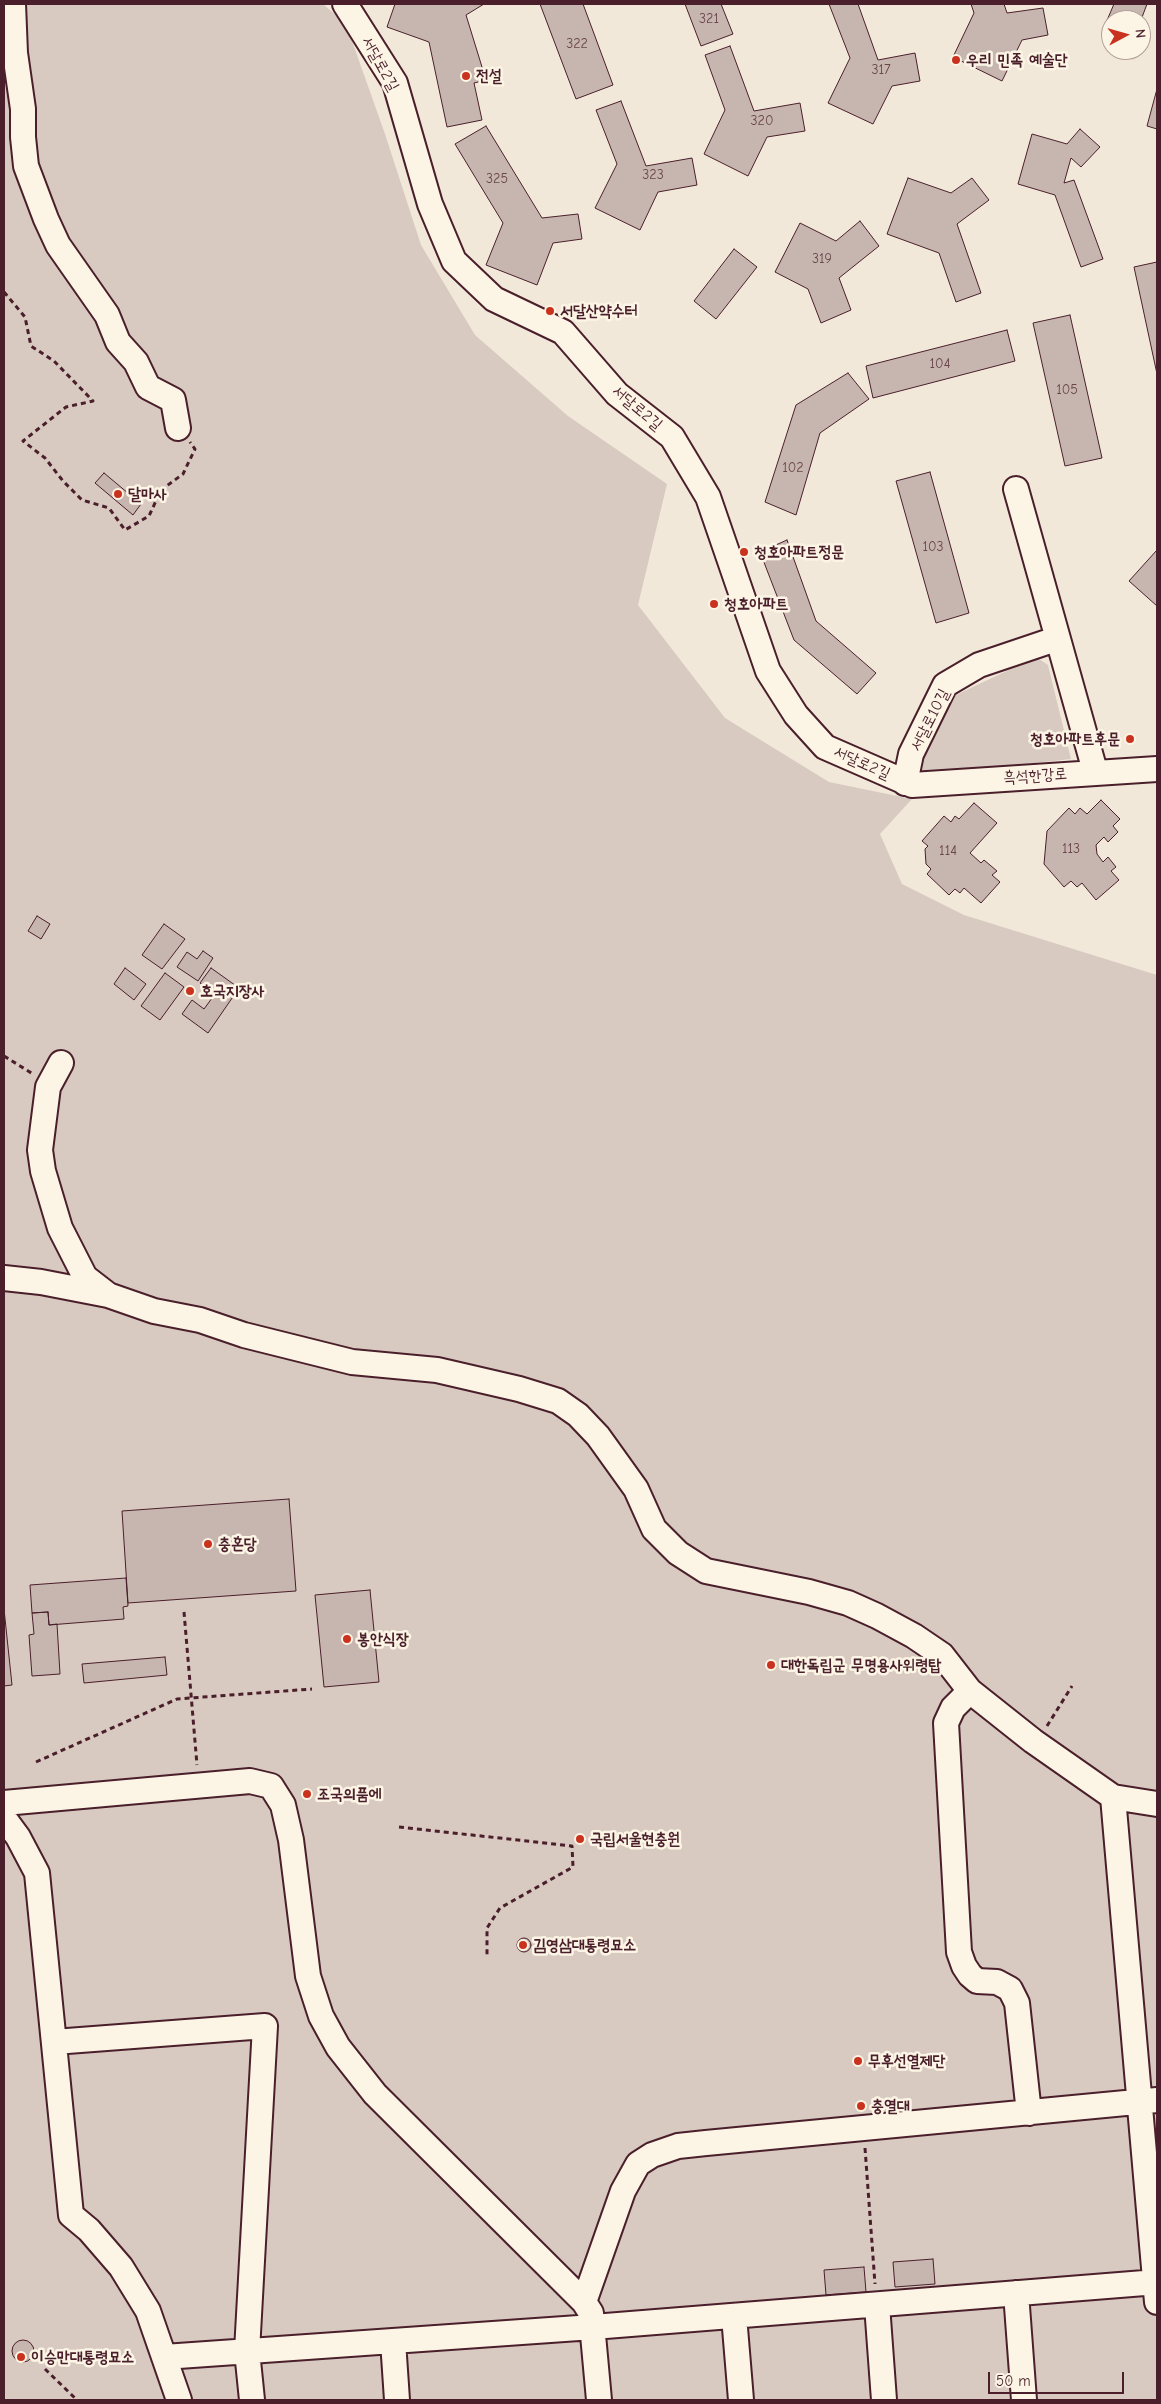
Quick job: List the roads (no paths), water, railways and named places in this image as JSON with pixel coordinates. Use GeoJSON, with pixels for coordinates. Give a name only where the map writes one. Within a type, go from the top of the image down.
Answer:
{"type":"FeatureCollection","features":[{"type":"Feature","properties":{"kind":"street"},"geometry":{"type":"LineString","coordinates":[[14,4],[15,53],[23,109],[26,166],[46,219],[58,245],[107,315],[118,342],[136,362],[148,387],[173,400],[178,428]]}},
{"type":"Feature","properties":{"kind":"street","name":"서달로2길"},"geometry":{"type":"LineString","coordinates":[[345,4],[395,83],[430,204],[454,261],[494,299],[564,332],[617,394],[672,437],[708,497],[768,671],[796,714],[824,747],[909,784]]}},
{"type":"Feature","properties":{"kind":"street"},"geometry":{"type":"LineString","coordinates":[[1016,490],[1094,771]]}},
{"type":"Feature","properties":{"kind":"street","name":"서달로10길"},"geometry":{"type":"LineString","coordinates":[[909,784],[911,754],[945,685],[979,665],[1056,639]]}},
{"type":"Feature","properties":{"kind":"street","name":"흑석한강로"},"geometry":{"type":"LineString","coordinates":[[909,784],[1094,771],[1157,769]]}},
{"type":"Feature","properties":{"kind":"street"},"geometry":{"type":"LineString","coordinates":[[61,1063],[48,1087],[40,1150],[43,1171],[60,1228],[85,1277],[108,1295]]}},
{"type":"Feature","properties":{"kind":"street"},"geometry":{"type":"LineString","coordinates":[[4,1278],[41,1282],[108,1295],[154,1310],[200,1320],[352,1362],[437,1370],[518,1389],[558,1401],[578,1415],[598,1436],[636,1489],[654,1528],[678,1553],[706,1571],[809,1592],[848,1603],[876,1616],[914,1636],[942,1655],[970,1691],[1036,1743],[1113,1797],[1157,1804]]}},
{"type":"Feature","properties":{"kind":"street"},"geometry":{"type":"LineString","coordinates":[[970,1691],[953,1708],[946,1723],[959,1952],[964,1966],[970,1975],[977,1981],[997,1982],[1010,1989],[1017,2003],[1029,2113]]}},
{"type":"Feature","properties":{"kind":"street"},"geometry":{"type":"LineString","coordinates":[[4,1803],[250,1781],[271,1786],[283,1805],[291,1840],[308,1976],[321,2016],[338,2047],[375,2094],[584,2302],[591,2313],[599,2400]]}},
{"type":"Feature","properties":{"kind":"street"},"geometry":{"type":"LineString","coordinates":[[164,2357],[592,2328],[1016,2293],[1157,2288],[1148,2101],[1113,1797]]}},
{"type":"Feature","properties":{"kind":"street"},"geometry":{"type":"LineString","coordinates":[[4,1818],[18,1837],[37,1873],[71,2215],[89,2230],[121,2267],[148,2311],[179,2400]]}},
{"type":"Feature","properties":{"kind":"street"},"geometry":{"type":"LineString","coordinates":[[54,2042],[265,2026],[246,2351],[252,2400]]}},
{"type":"Feature","properties":{"kind":"street"},"geometry":{"type":"LineString","coordinates":[[584,2302],[623,2191],[638,2164],[652,2155],[678,2146],[1148,2101]]}},
{"type":"Feature","properties":{"kind":"street"},"geometry":{"type":"LineString","coordinates":[[1016,2293],[1024,2400]]}},
{"type":"Feature","properties":{"kind":"street"},"geometry":{"type":"LineString","coordinates":[[876,2305],[884,2400]]}},
{"type":"Feature","properties":{"kind":"street"},"geometry":{"type":"LineString","coordinates":[[734,2316],[741,2400]]}},
{"type":"Feature","properties":{"kind":"street"},"geometry":{"type":"LineString","coordinates":[[393,2341],[397,2400]]}},
{"type":"Feature","properties":{"kind":"place","name":"우리 민족 예술단"},"geometry":{"type":"Point","coordinates":[956,60]}},
{"type":"Feature","properties":{"kind":"place","name":"전설"},"geometry":{"type":"Point","coordinates":[466,76]}},
{"type":"Feature","properties":{"kind":"place","name":"서달산약수터"},"geometry":{"type":"Point","coordinates":[550,311]}},
{"type":"Feature","properties":{"kind":"place","name":"달마사"},"geometry":{"type":"Point","coordinates":[118,494]}},
{"type":"Feature","properties":{"kind":"place","name":"청호아파트정문"},"geometry":{"type":"Point","coordinates":[744,552]}},
{"type":"Feature","properties":{"kind":"place","name":"청호아파트"},"geometry":{"type":"Point","coordinates":[714,604]}},
{"type":"Feature","properties":{"kind":"place","name":"청호아파트후문"},"geometry":{"type":"Point","coordinates":[1130,739]}},
{"type":"Feature","properties":{"kind":"place","name":"호국지장사"},"geometry":{"type":"Point","coordinates":[190,991]}},
{"type":"Feature","properties":{"kind":"place","name":"충혼당"},"geometry":{"type":"Point","coordinates":[208,1544]}},
{"type":"Feature","properties":{"kind":"place","name":"봉안식장"},"geometry":{"type":"Point","coordinates":[347,1639]}},
{"type":"Feature","properties":{"kind":"place","name":"대한독립군 무명용사위령탑"},"geometry":{"type":"Point","coordinates":[771,1665]}},
{"type":"Feature","properties":{"kind":"place","name":"조국의품에"},"geometry":{"type":"Point","coordinates":[307,1794]}},
{"type":"Feature","properties":{"kind":"place","name":"국립서울현충원"},"geometry":{"type":"Point","coordinates":[580,1839]}},
{"type":"Feature","properties":{"kind":"place","name":"김영삼대통령묘소"},"geometry":{"type":"Point","coordinates":[523,1945]}},
{"type":"Feature","properties":{"kind":"place","name":"무후선열제단"},"geometry":{"type":"Point","coordinates":[858,2061]}},
{"type":"Feature","properties":{"kind":"place","name":"충열대"},"geometry":{"type":"Point","coordinates":[861,2106]}},
{"type":"Feature","properties":{"kind":"place","name":"이승만대통령묘소"},"geometry":{"type":"Point","coordinates":[21,2357]}}]}
